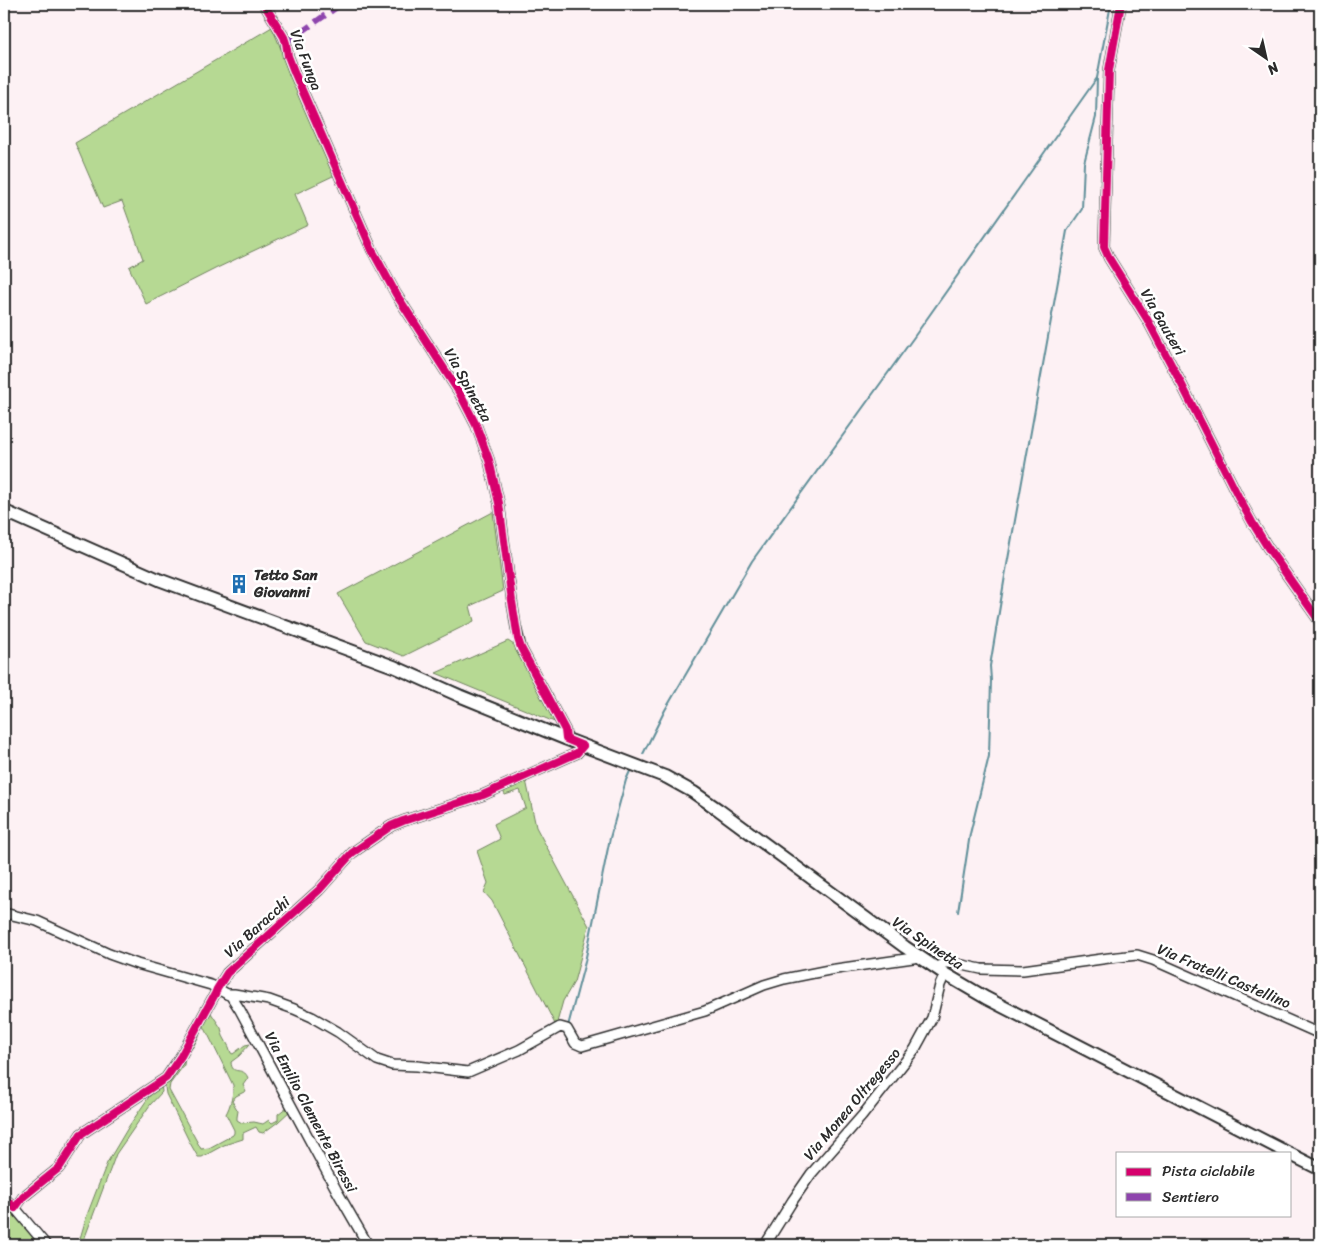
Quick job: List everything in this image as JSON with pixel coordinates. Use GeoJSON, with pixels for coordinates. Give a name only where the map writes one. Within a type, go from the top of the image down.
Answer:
{"type":"FeatureCollection","features":[{"type":"Feature","properties":{"kind":"main road","name":"Via Spinetta"},"geometry":{"type":"LineString","coordinates":[[4,511],[194,594],[395,667],[460,696],[583,746],[666,777],[693,792],[719,810],[940,971],[986,998],[1287,1152]]}},
{"type":"Feature","properties":{"kind":"main road","name":"Via Spinetta"},"geometry":{"type":"LineString","coordinates":[[1292,1155],[1320,1169]]}},
{"type":"Feature","properties":{"kind":"street","name":"Via Funga"},"geometry":{"type":"LineString","coordinates":[[264,4],[284,37],[288,56],[319,128]]}},
{"type":"Feature","properties":{"kind":"street","name":"Via Gauteri"},"geometry":{"type":"LineString","coordinates":[[1121,4],[1109,70],[1104,247],[1147,319],[1182,384],[1252,522],[1320,622]]}},
{"type":"Feature","properties":{"kind":"street","name":"Via Spinetta"},"geometry":{"type":"LineString","coordinates":[[319,128],[372,250],[396,294],[459,392],[476,425],[489,460],[499,503],[518,638],[521,648],[565,730],[566,739]]}},
{"type":"Feature","properties":{"kind":"street","name":"Via Baracchi"},"geometry":{"type":"LineString","coordinates":[[15,1208],[23,1197],[59,1168],[81,1134],[166,1078],[181,1056],[227,973],[319,890],[352,853],[403,821],[497,789],[577,753],[583,746]]}},
{"type":"Feature","properties":{"kind":"street"},"geometry":{"type":"LineString","coordinates":[[4,913],[37,921],[119,958],[211,985],[228,994],[269,1000],[294,1009],[338,1032],[377,1060],[392,1065],[468,1072],[519,1050],[560,1027],[567,1030],[575,1043],[582,1046],[705,1011],[764,985],[784,979],[829,970],[920,957]]}},
{"type":"Feature","properties":{"kind":"street","name":"Via Fratelli Castellino"},"geometry":{"type":"LineString","coordinates":[[940,971],[945,963],[981,969],[1023,970],[1137,955],[1153,960],[1320,1034]]}},
{"type":"Feature","properties":{"kind":"street","name":"Via Monea Oltregesso"},"geometry":{"type":"LineString","coordinates":[[765,1245],[811,1174],[862,1116],[915,1049],[932,1018],[940,986],[940,971]]}},
{"type":"Feature","properties":{"kind":"street","name":"Via Emilio Clemente Biressi"},"geometry":{"type":"LineString","coordinates":[[228,994],[240,1010],[368,1245]]}},
{"type":"Feature","properties":{"kind":"street"},"geometry":{"type":"LineString","coordinates":[[4,1198],[15,1208],[46,1245]]}},
{"type":"Feature","properties":{"kind":"green space"},"geometry":{"type":"Polygon","coordinates":[[[272,27],[335,175],[295,194],[308,225],[146,304],[129,267],[143,259],[122,201],[103,208],[75,143],[272,27]]]}},
{"type":"Feature","properties":{"kind":"green space"},"geometry":{"type":"Polygon","coordinates":[[[493,512],[503,591],[470,606],[474,621],[404,656],[366,641],[338,594],[493,512]]]}},
{"type":"Feature","properties":{"kind":"green space"},"geometry":{"type":"Polygon","coordinates":[[[508,641],[514,645],[557,723],[436,673],[508,641]]]}},
{"type":"Feature","properties":{"kind":"green space"},"geometry":{"type":"Polygon","coordinates":[[[526,780],[536,827],[589,926],[574,982],[563,1001],[556,1026],[492,901],[484,892],[488,883],[477,851],[500,839],[494,824],[526,808],[520,790],[505,795],[503,790],[526,780]]]}},
{"type":"Feature","properties":{"kind":"green space"},"geometry":{"type":"Polygon","coordinates":[[[209,1010],[221,1028],[231,1053],[233,1054],[245,1045],[250,1044],[231,1062],[233,1069],[243,1072],[248,1078],[243,1085],[246,1091],[236,1096],[232,1101],[238,1111],[237,1120],[242,1123],[254,1122],[263,1124],[269,1120],[272,1123],[278,1120],[278,1114],[287,1107],[291,1110],[263,1133],[259,1132],[256,1127],[243,1133],[243,1139],[198,1157],[166,1094],[164,1080],[199,1027],[199,1036],[185,1056],[184,1065],[170,1084],[169,1090],[201,1149],[209,1148],[233,1135],[234,1130],[226,1114],[233,1092],[233,1085],[202,1022],[209,1010]]]}},
{"type":"Feature","properties":{"kind":"green space"},"geometry":{"type":"Polygon","coordinates":[[[161,1083],[162,1092],[150,1105],[116,1154],[82,1245],[78,1245],[87,1215],[107,1163],[129,1126],[155,1088],[161,1083]]]}},
{"type":"Feature","properties":{"kind":"green space"},"geometry":{"type":"Polygon","coordinates":[[[13,1212],[43,1245],[12,1245],[4,1234],[4,1222],[13,1212]]]}},
{"type":"Feature","properties":{"kind":"waterway"},"geometry":{"type":"LineString","coordinates":[[958,912],[970,834],[989,756],[990,666],[1005,576],[1067,231],[1082,209],[1084,163],[1096,117],[1097,78],[1111,4]]}},
{"type":"Feature","properties":{"kind":"waterway"},"geometry":{"type":"LineString","coordinates":[[643,754],[665,710],[752,561],[914,337],[1097,78]]}},
{"type":"Feature","properties":{"kind":"waterway"},"geometry":{"type":"LineString","coordinates":[[359,648],[387,658]]}},
{"type":"Feature","properties":{"kind":"waterway"},"geometry":{"type":"LineString","coordinates":[[415,670],[546,725]]}},
{"type":"Feature","properties":{"kind":"waterway"},"geometry":{"type":"LineString","coordinates":[[568,1026],[585,962],[610,838],[626,780],[631,769]]}},
{"type":"Feature","properties":{"kind":"marked path"},"geometry":{"type":"LineString","coordinates":[[286,43],[341,4]]}},
{"type":"Feature","properties":{"kind":"cycle path"},"geometry":{"type":"LineString","coordinates":[[4,1198],[15,1208],[23,1197],[59,1168],[81,1134],[166,1078],[181,1056],[227,973],[319,890],[352,853],[391,826],[483,795],[577,753],[583,746],[566,739],[565,730],[521,648],[512,601],[499,503],[489,460],[476,425],[459,392],[396,294],[372,250],[295,74],[288,56],[284,37],[264,4]]}},
{"type":"Feature","properties":{"kind":"cycle path"},"geometry":{"type":"LineString","coordinates":[[1121,4],[1109,70],[1104,247],[1147,319],[1252,522],[1320,622]]}},
{"type":"Feature","properties":{"kind":"place","name":"Tetto San Giovanni"},"geometry":{"type":"Point","coordinates":[239,584]}}]}
